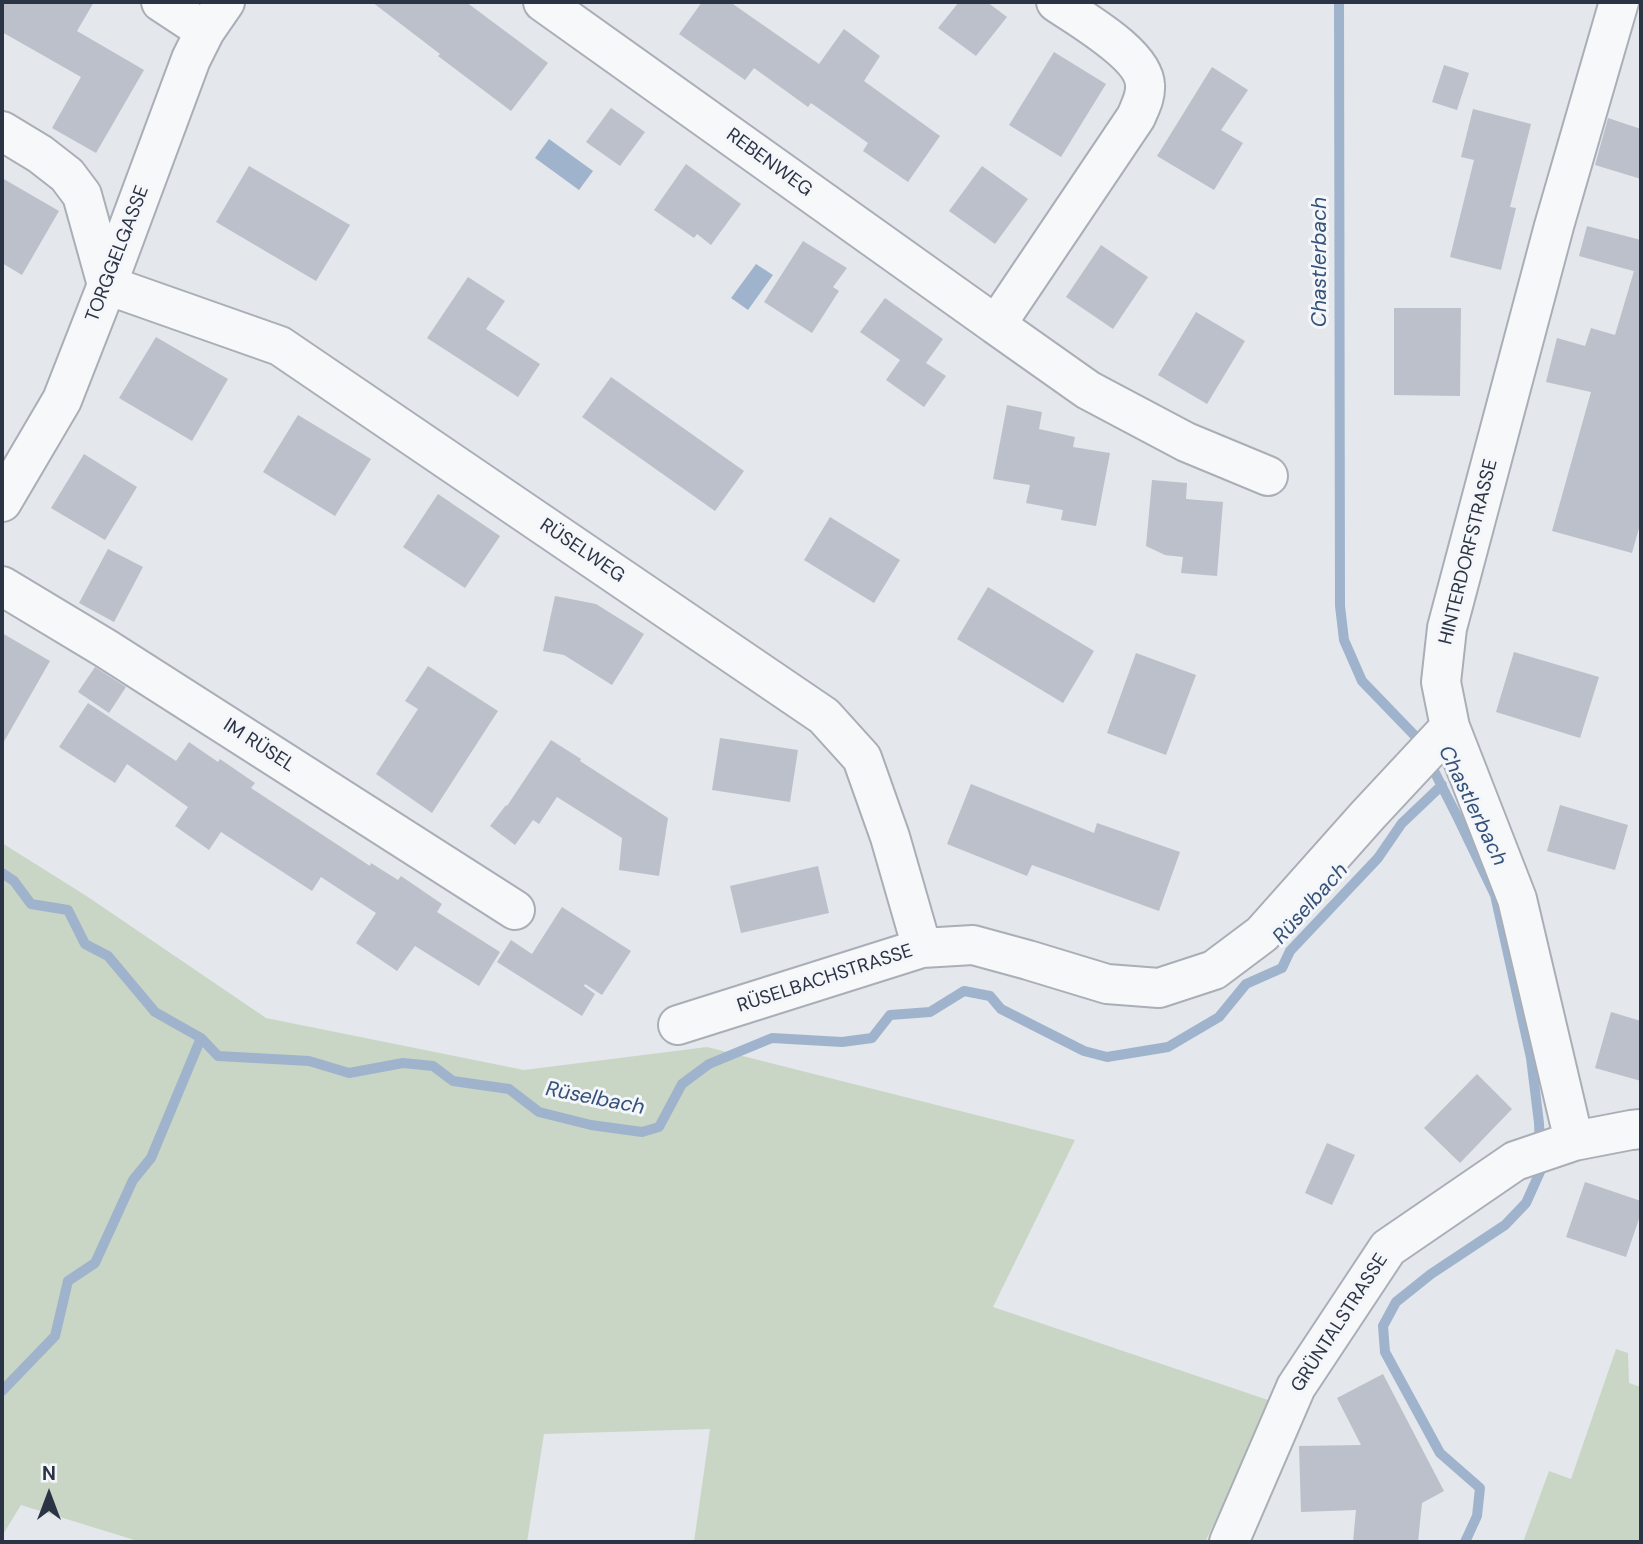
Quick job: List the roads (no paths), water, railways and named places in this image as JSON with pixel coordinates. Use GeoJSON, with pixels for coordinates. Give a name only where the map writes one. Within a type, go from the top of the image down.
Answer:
{"type":"FeatureCollection","features":[{"type":"Feature","properties":{"kind":"street"},"geometry":{"type":"LineString","coordinates":[[162,2],[215,16]]}},
{"type":"Feature","properties":{"kind":"street","name":"REBENWEG"},"geometry":{"type":"LineString","coordinates":[[543,2],[1088,390],[1186,442],[1268,476]]}},
{"type":"Feature","properties":{"kind":"street"},"geometry":{"type":"LineString","coordinates":[[996,325],[1136,117],[1143,100],[1145,84],[1138,65],[1119,46],[1056,2]]}},
{"type":"Feature","properties":{"kind":"street","name":"HINTERDORFSTRASSE"},"geometry":{"type":"LineString","coordinates":[[1569,1143],[1517,899],[1433,745],[1447,628],[1554,226],[1619,2]]}},
{"type":"Feature","properties":{"kind":"street","name":"TORGGELGASSE"},"geometry":{"type":"LineString","coordinates":[[3,497],[62,400],[191,59],[215,16]]}},
{"type":"Feature","properties":{"kind":"street"},"geometry":{"type":"LineString","coordinates":[[2,131],[40,154],[67,175],[82,195],[107,285]]}},
{"type":"Feature","properties":{"kind":"street","name":"RÜSELWEG"},"geometry":{"type":"LineString","coordinates":[[107,285],[280,346],[824,716],[862,758],[890,837],[922,948]]}},
{"type":"Feature","properties":{"kind":"street","name":"IM RÜSEL"},"geometry":{"type":"LineString","coordinates":[[2,586],[106,648],[515,910]]}},
{"type":"Feature","properties":{"kind":"street","name":"RÜSELBACHSTRASSE"},"geometry":{"type":"LineString","coordinates":[[678,1025],[922,948],[973,946],[1107,984],[1159,988],[1214,970],[1262,934],[1433,745]]}},
{"type":"Feature","properties":{"kind":"street","name":"GRÜNTALSTRASSE"},"geometry":{"type":"LineString","coordinates":[[1229,1542],[1296,1387],[1388,1248],[1515,1161],[1569,1143],[1641,1129]]}},
{"type":"Feature","properties":{"kind":"water"},"geometry":{"type":"Polygon","coordinates":[[[549,139],[593,171],[579,190],[535,158],[549,139]]]}},
{"type":"Feature","properties":{"kind":"water"},"geometry":{"type":"Polygon","coordinates":[[[756,264],[773,275],[748,310],[731,298],[756,264]]]}},
{"type":"Feature","properties":{"kind":"waterway","name":"Chastlerbach"},"geometry":{"type":"LineString","coordinates":[[1339,2],[1340,606],[1344,640],[1362,681],[1418,739],[1422,747]]}},
{"type":"Feature","properties":{"kind":"waterway","name":"Chastlerbach"},"geometry":{"type":"LineString","coordinates":[[1429,761],[1495,895],[1531,1058],[1540,1145]]}},
{"type":"Feature","properties":{"kind":"waterway","name":"Rüselbach"},"geometry":{"type":"LineString","coordinates":[[2,1391],[55,1336],[68,1281],[95,1263],[133,1180],[151,1158],[201,1038],[218,1056],[309,1061],[349,1073],[403,1063],[433,1066],[453,1081],[509,1089],[539,1112],[591,1125],[642,1132],[659,1127],[682,1084],[709,1064],[772,1038],[842,1042],[872,1038],[890,1015],[930,1012],[964,991],[990,996],[1001,1009],[1084,1051],[1107,1057],[1168,1047],[1219,1017],[1246,984],[1282,968],[1290,951],[1378,858],[1402,823],[1442,785]]}},
{"type":"Feature","properties":{"kind":"waterway"},"geometry":{"type":"LineString","coordinates":[[2,873],[14,881],[31,904],[68,910],[85,944],[108,956],[155,1012],[201,1038]]}},
{"type":"Feature","properties":{"kind":"waterway","name":"Chastlerbach"},"geometry":{"type":"LineString","coordinates":[[1465,1542],[1477,1516],[1480,1488],[1440,1453],[1385,1352],[1383,1326],[1396,1302],[1431,1274],[1505,1225],[1526,1203],[1540,1172],[1540,1161]]}}]}
